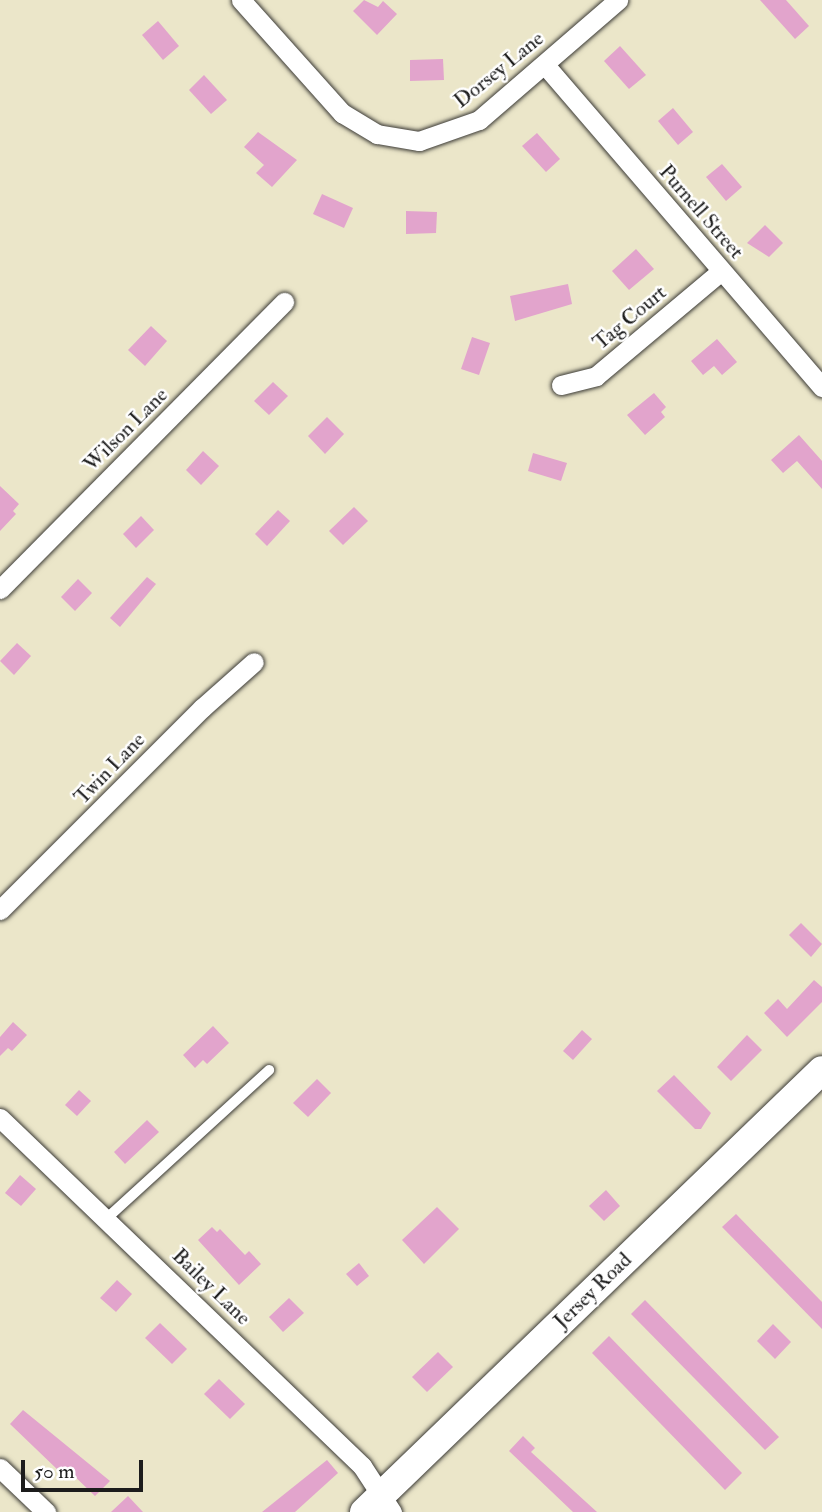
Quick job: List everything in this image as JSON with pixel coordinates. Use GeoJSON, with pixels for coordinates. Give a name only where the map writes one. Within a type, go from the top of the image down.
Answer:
{"type":"FeatureCollection","features":[{"type":"Feature","properties":{"kind":"street","name":"Dorsey Lane"},"geometry":{"type":"LineString","coordinates":[[241,0],[342,113],[377,134],[398,139],[439,138],[467,126],[545,65],[618,0]]}},
{"type":"Feature","properties":{"kind":"street","name":"Purnell Street"},"geometry":{"type":"LineString","coordinates":[[545,65],[822,387]]}},
{"type":"Feature","properties":{"kind":"street","name":"Tag Court"},"geometry":{"type":"LineString","coordinates":[[561,385],[596,376],[721,271]]}},
{"type":"Feature","properties":{"kind":"street","name":"Wilson Lane"},"geometry":{"type":"LineString","coordinates":[[0,589],[284,302]]}},
{"type":"Feature","properties":{"kind":"street","name":"Twin Lane"},"geometry":{"type":"LineString","coordinates":[[0,910],[187,722],[254,662]]}},
{"type":"Feature","properties":{"kind":"street","name":"Jersey Road"},"geometry":{"type":"LineString","coordinates":[[380,1506],[822,1070]]}},
{"type":"Feature","properties":{"kind":"street","name":"Bailey Lane"},"geometry":{"type":"LineString","coordinates":[[0,1118],[353,1456],[380,1506]]}},
{"type":"Feature","properties":{"kind":"street"},"geometry":{"type":"LineString","coordinates":[[0,1468],[46,1512]]}},
{"type":"Feature","properties":{"kind":"lane"},"geometry":{"type":"LineString","coordinates":[[106,1219],[269,1070]]}},
{"type":"Feature","properties":{"kind":"building"},"geometry":{"type":"Polygon","coordinates":[[[364,0],[378,7],[383,1],[397,14],[377,35],[353,11],[364,0]]]}},
{"type":"Feature","properties":{"kind":"building"},"geometry":{"type":"Polygon","coordinates":[[[760,0],[786,0],[809,26],[795,39],[760,0]]]}},
{"type":"Feature","properties":{"kind":"building"},"geometry":{"type":"Polygon","coordinates":[[[158,21],[179,46],[163,60],[142,35],[158,21]]]}},
{"type":"Feature","properties":{"kind":"building"},"geometry":{"type":"Polygon","coordinates":[[[620,46],[646,75],[629,89],[604,61],[620,46]]]}},
{"type":"Feature","properties":{"kind":"building"},"geometry":{"type":"Polygon","coordinates":[[[443,59],[444,80],[410,81],[410,60],[443,59]]]}},
{"type":"Feature","properties":{"kind":"building"},"geometry":{"type":"Polygon","coordinates":[[[204,75],[227,100],[211,114],[189,90],[204,75]]]}},
{"type":"Feature","properties":{"kind":"building"},"geometry":{"type":"Polygon","coordinates":[[[673,108],[693,132],[678,145],[658,121],[673,108]]]}},
{"type":"Feature","properties":{"kind":"building"},"geometry":{"type":"Polygon","coordinates":[[[258,132],[297,160],[272,187],[256,173],[264,165],[244,147],[258,132]]]}},
{"type":"Feature","properties":{"kind":"building"},"geometry":{"type":"Polygon","coordinates":[[[537,133],[560,159],[546,172],[522,146],[537,133]]]}},
{"type":"Feature","properties":{"kind":"building"},"geometry":{"type":"Polygon","coordinates":[[[722,164],[742,187],[726,201],[706,177],[722,164]]]}},
{"type":"Feature","properties":{"kind":"building"},"geometry":{"type":"Polygon","coordinates":[[[322,194],[353,208],[344,228],[313,214],[322,194]]]}},
{"type":"Feature","properties":{"kind":"building"},"geometry":{"type":"Polygon","coordinates":[[[406,211],[437,212],[436,233],[406,234],[406,211]]]}},
{"type":"Feature","properties":{"kind":"building"},"geometry":{"type":"Polygon","coordinates":[[[765,225],[783,243],[769,257],[747,243],[765,225]]]}},
{"type":"Feature","properties":{"kind":"building"},"geometry":{"type":"Polygon","coordinates":[[[636,249],[654,269],[629,290],[612,271],[636,249]]]}},
{"type":"Feature","properties":{"kind":"building"},"geometry":{"type":"Polygon","coordinates":[[[568,284],[572,304],[515,321],[510,296],[568,284]]]}},
{"type":"Feature","properties":{"kind":"building"},"geometry":{"type":"Polygon","coordinates":[[[151,326],[167,341],[145,366],[128,350],[151,326]]]}},
{"type":"Feature","properties":{"kind":"building"},"geometry":{"type":"Polygon","coordinates":[[[472,337],[490,343],[479,375],[461,369],[472,337]]]}},
{"type":"Feature","properties":{"kind":"building"},"geometry":{"type":"Polygon","coordinates":[[[717,339],[737,362],[722,375],[714,366],[703,375],[691,361],[717,339]]]}},
{"type":"Feature","properties":{"kind":"building"},"geometry":{"type":"Polygon","coordinates":[[[273,382],[288,396],[269,415],[254,401],[273,382]]]}},
{"type":"Feature","properties":{"kind":"building"},"geometry":{"type":"Polygon","coordinates":[[[654,393],[666,407],[661,412],[665,417],[645,435],[627,415],[654,393]]]}},
{"type":"Feature","properties":{"kind":"building"},"geometry":{"type":"Polygon","coordinates":[[[327,417],[344,434],[325,454],[308,436],[327,417]]]}},
{"type":"Feature","properties":{"kind":"building"},"geometry":{"type":"Polygon","coordinates":[[[799,435],[822,461],[822,489],[797,461],[783,473],[771,460],[799,435]]]}},
{"type":"Feature","properties":{"kind":"building"},"geometry":{"type":"Polygon","coordinates":[[[203,451],[219,466],[201,485],[186,470],[203,451]]]}},
{"type":"Feature","properties":{"kind":"building"},"geometry":{"type":"Polygon","coordinates":[[[533,453],[567,463],[561,481],[528,471],[533,453]]]}},
{"type":"Feature","properties":{"kind":"building"},"geometry":{"type":"Polygon","coordinates":[[[0,486],[19,504],[13,511],[16,514],[0,531],[0,486]]]}},
{"type":"Feature","properties":{"kind":"building"},"geometry":{"type":"Polygon","coordinates":[[[354,507],[368,521],[343,545],[329,531],[354,507]]]}},
{"type":"Feature","properties":{"kind":"building"},"geometry":{"type":"Polygon","coordinates":[[[278,510],[290,521],[267,546],[255,534],[278,510]]]}},
{"type":"Feature","properties":{"kind":"building"},"geometry":{"type":"Polygon","coordinates":[[[141,516],[154,530],[136,548],[123,534],[141,516]]]}},
{"type":"Feature","properties":{"kind":"building"},"geometry":{"type":"Polygon","coordinates":[[[147,577],[156,584],[120,627],[110,618],[147,577]]]}},
{"type":"Feature","properties":{"kind":"building"},"geometry":{"type":"Polygon","coordinates":[[[78,579],[92,593],[75,611],[61,597],[78,579]]]}},
{"type":"Feature","properties":{"kind":"building"},"geometry":{"type":"Polygon","coordinates":[[[17,643],[31,656],[14,675],[0,661],[17,643]]]}},
{"type":"Feature","properties":{"kind":"building"},"geometry":{"type":"Polygon","coordinates":[[[801,923],[822,944],[811,957],[789,935],[801,923]]]}},
{"type":"Feature","properties":{"kind":"building"},"geometry":{"type":"Polygon","coordinates":[[[814,980],[822,987],[822,1002],[787,1037],[764,1013],[778,999],[787,1009],[814,980]]]}},
{"type":"Feature","properties":{"kind":"building"},"geometry":{"type":"Polygon","coordinates":[[[13,1022],[27,1035],[12,1051],[8,1048],[0,1056],[0,1037],[13,1022]]]}},
{"type":"Feature","properties":{"kind":"building"},"geometry":{"type":"Polygon","coordinates":[[[213,1026],[229,1043],[207,1064],[203,1060],[195,1068],[183,1055],[213,1026]]]}},
{"type":"Feature","properties":{"kind":"building"},"geometry":{"type":"Polygon","coordinates":[[[582,1030],[592,1039],[573,1060],[563,1051],[582,1030]]]}},
{"type":"Feature","properties":{"kind":"building"},"geometry":{"type":"Polygon","coordinates":[[[747,1035],[762,1050],[731,1081],[717,1067],[747,1035]]]}},
{"type":"Feature","properties":{"kind":"building"},"geometry":{"type":"Polygon","coordinates":[[[674,1075],[711,1113],[701,1129],[695,1129],[657,1091],[674,1075]]]}},
{"type":"Feature","properties":{"kind":"building"},"geometry":{"type":"Polygon","coordinates":[[[317,1079],[331,1093],[308,1117],[293,1103],[317,1079]]]}},
{"type":"Feature","properties":{"kind":"building"},"geometry":{"type":"Polygon","coordinates":[[[79,1090],[91,1101],[77,1116],[65,1105],[79,1090]]]}},
{"type":"Feature","properties":{"kind":"building"},"geometry":{"type":"Polygon","coordinates":[[[147,1120],[159,1132],[125,1164],[114,1152],[147,1120]]]}},
{"type":"Feature","properties":{"kind":"building"},"geometry":{"type":"Polygon","coordinates":[[[20,1175],[36,1189],[21,1206],[5,1193],[20,1175]]]}},
{"type":"Feature","properties":{"kind":"building"},"geometry":{"type":"Polygon","coordinates":[[[606,1190],[620,1206],[604,1221],[589,1206],[606,1190]]]}},
{"type":"Feature","properties":{"kind":"building"},"geometry":{"type":"Polygon","coordinates":[[[437,1207],[459,1229],[424,1264],[402,1240],[437,1207]]]}},
{"type":"Feature","properties":{"kind":"building"},"geometry":{"type":"Polygon","coordinates":[[[736,1214],[822,1302],[822,1329],[722,1227],[736,1214]]]}},
{"type":"Feature","properties":{"kind":"building"},"geometry":{"type":"Polygon","coordinates":[[[212,1227],[217,1232],[220,1229],[245,1255],[249,1251],[261,1264],[239,1285],[198,1240],[212,1227]]]}},
{"type":"Feature","properties":{"kind":"building"},"geometry":{"type":"Polygon","coordinates":[[[359,1263],[369,1276],[357,1286],[346,1274],[359,1263]]]}},
{"type":"Feature","properties":{"kind":"building"},"geometry":{"type":"Polygon","coordinates":[[[117,1280],[132,1294],[116,1312],[100,1298],[117,1280]]]}},
{"type":"Feature","properties":{"kind":"building"},"geometry":{"type":"Polygon","coordinates":[[[289,1298],[304,1313],[283,1332],[269,1317],[289,1298]]]}},
{"type":"Feature","properties":{"kind":"building"},"geometry":{"type":"Polygon","coordinates":[[[645,1300],[779,1437],[765,1450],[631,1314],[645,1300]]]}},
{"type":"Feature","properties":{"kind":"building"},"geometry":{"type":"Polygon","coordinates":[[[160,1323],[187,1349],[172,1364],[145,1338],[160,1323]]]}},
{"type":"Feature","properties":{"kind":"building"},"geometry":{"type":"Polygon","coordinates":[[[773,1324],[791,1342],[775,1359],[757,1341],[773,1324]]]}},
{"type":"Feature","properties":{"kind":"building"},"geometry":{"type":"Polygon","coordinates":[[[609,1336],[742,1473],[725,1490],[592,1353],[609,1336]]]}},
{"type":"Feature","properties":{"kind":"building"},"geometry":{"type":"Polygon","coordinates":[[[438,1352],[453,1367],[427,1392],[412,1377],[438,1352]]]}},
{"type":"Feature","properties":{"kind":"building"},"geometry":{"type":"Polygon","coordinates":[[[219,1379],[245,1404],[230,1419],[204,1394],[219,1379]]]}},
{"type":"Feature","properties":{"kind":"building"},"geometry":{"type":"Polygon","coordinates":[[[23,1410],[110,1481],[95,1496],[65,1467],[60,1472],[10,1424],[23,1410]]]}},
{"type":"Feature","properties":{"kind":"building"},"geometry":{"type":"Polygon","coordinates":[[[523,1436],[535,1448],[531,1452],[597,1512],[573,1512],[509,1451],[523,1436]]]}},
{"type":"Feature","properties":{"kind":"building"},"geometry":{"type":"Polygon","coordinates":[[[327,1460],[338,1473],[295,1512],[262,1512],[327,1460]]]}},
{"type":"Feature","properties":{"kind":"building"},"geometry":{"type":"Polygon","coordinates":[[[128,1496],[143,1512],[111,1512],[128,1496]]]}}]}
